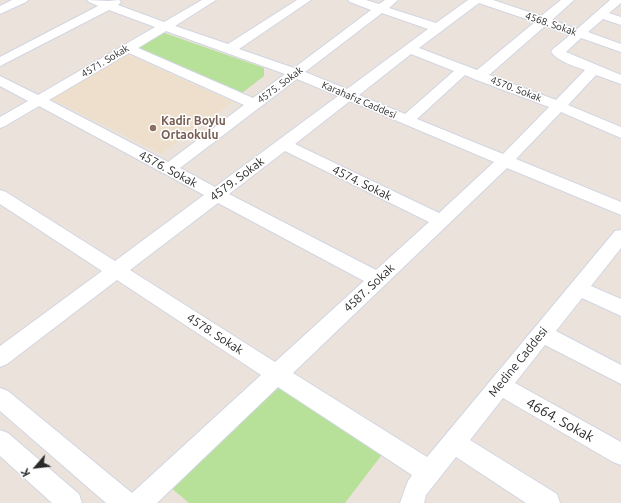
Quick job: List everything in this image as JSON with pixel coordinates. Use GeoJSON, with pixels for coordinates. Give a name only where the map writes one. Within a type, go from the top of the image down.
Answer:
{"type":"FeatureCollection","features":[{"type":"Feature","properties":{"kind":"street"},"geometry":{"type":"LineString","coordinates":[[0,10],[22,0]]}},
{"type":"Feature","properties":{"kind":"street","name":"Karahafız Caddesi"},"geometry":{"type":"LineString","coordinates":[[93,0],[114,3],[165,26],[295,74],[621,209]]}},
{"type":"Feature","properties":{"kind":"street","name":"4571. Sokak"},"geometry":{"type":"LineString","coordinates":[[0,123],[210,0]]}},
{"type":"Feature","properties":{"kind":"street"},"geometry":{"type":"LineString","coordinates":[[230,49],[305,0]]}},
{"type":"Feature","properties":{"kind":"street"},"geometry":{"type":"LineString","coordinates":[[354,0],[437,28]]}},
{"type":"Feature","properties":{"kind":"street","name":"4575. Sokak"},"geometry":{"type":"LineString","coordinates":[[168,169],[392,0]]}},
{"type":"Feature","properties":{"kind":"street","name":"4579. Sokak"},"geometry":{"type":"LineString","coordinates":[[0,358],[475,0]]}},
{"type":"Feature","properties":{"kind":"street","name":"4568. Sokak"},"geometry":{"type":"LineString","coordinates":[[482,0],[506,4],[543,21],[621,48]]}},
{"type":"Feature","properties":{"kind":"street"},"geometry":{"type":"LineString","coordinates":[[479,76],[568,0]]}},
{"type":"Feature","properties":{"kind":"street"},"geometry":{"type":"LineString","coordinates":[[617,0],[558,50],[558,53],[594,70],[621,80]]}},
{"type":"Feature","properties":{"kind":"street"},"geometry":{"type":"LineString","coordinates":[[0,62],[114,3]]}},
{"type":"Feature","properties":{"kind":"street"},"geometry":{"type":"LineString","coordinates":[[601,14],[621,21]]}},
{"type":"Feature","properties":{"kind":"street"},"geometry":{"type":"LineString","coordinates":[[128,48],[254,104]]}},
{"type":"Feature","properties":{"kind":"street","name":"4570. Sokak"},"geometry":{"type":"LineString","coordinates":[[409,49],[559,106],[621,133]]}},
{"type":"Feature","properties":{"kind":"street"},"geometry":{"type":"LineString","coordinates":[[407,120],[463,70]]}},
{"type":"Feature","properties":{"kind":"street","name":"4587. Sokak"},"geometry":{"type":"LineString","coordinates":[[139,503],[505,161],[594,70]]}},
{"type":"Feature","properties":{"kind":"street","name":"4576. Sokak"},"geometry":{"type":"LineString","coordinates":[[0,80],[378,280]]}},
{"type":"Feature","properties":{"kind":"street","name":"4574. Sokak"},"geometry":{"type":"LineString","coordinates":[[283,144],[441,221]]}},
{"type":"Feature","properties":{"kind":"street","name":"4578. Sokak"},"geometry":{"type":"LineString","coordinates":[[0,196],[277,374],[413,494]]}},
{"type":"Feature","properties":{"kind":"street","name":"Medine Caddesi"},"geometry":{"type":"LineString","coordinates":[[413,494],[541,333],[578,288],[618,244]]}},
{"type":"Feature","properties":{"kind":"street"},"geometry":{"type":"LineString","coordinates":[[578,288],[621,308]]}},
{"type":"Feature","properties":{"kind":"street"},"geometry":{"type":"LineString","coordinates":[[541,333],[621,375]]}},
{"type":"Feature","properties":{"kind":"street","name":"4664. Sokak"},"geometry":{"type":"LineString","coordinates":[[500,385],[621,454]]}},
{"type":"Feature","properties":{"kind":"street"},"geometry":{"type":"LineString","coordinates":[[0,398],[125,503]]}},
{"type":"Feature","properties":{"kind":"street"},"geometry":{"type":"LineString","coordinates":[[0,441],[70,503]]}},
{"type":"Feature","properties":{"kind":"street"},"geometry":{"type":"LineString","coordinates":[[453,442],[548,503]]}},
{"type":"Feature","properties":{"kind":"shaded area","name":"Kadir Boylu Ortaokulu"},"geometry":{"type":"Polygon","coordinates":[[[124,53],[233,102],[161,154],[52,99],[54,92],[124,53]]]}},
{"type":"Feature","properties":{"kind":"green space"},"geometry":{"type":"Polygon","coordinates":[[[156,30],[264,68],[264,76],[242,93],[133,47],[156,30]]]}},
{"type":"Feature","properties":{"kind":"green space"},"geometry":{"type":"Polygon","coordinates":[[[280,381],[387,448],[345,503],[189,503],[170,487],[280,381]]]}},
{"type":"Feature","properties":{"kind":"place","name":"Kadir Boylu Ortaokulu"},"geometry":{"type":"Point","coordinates":[153,128]}}]}
